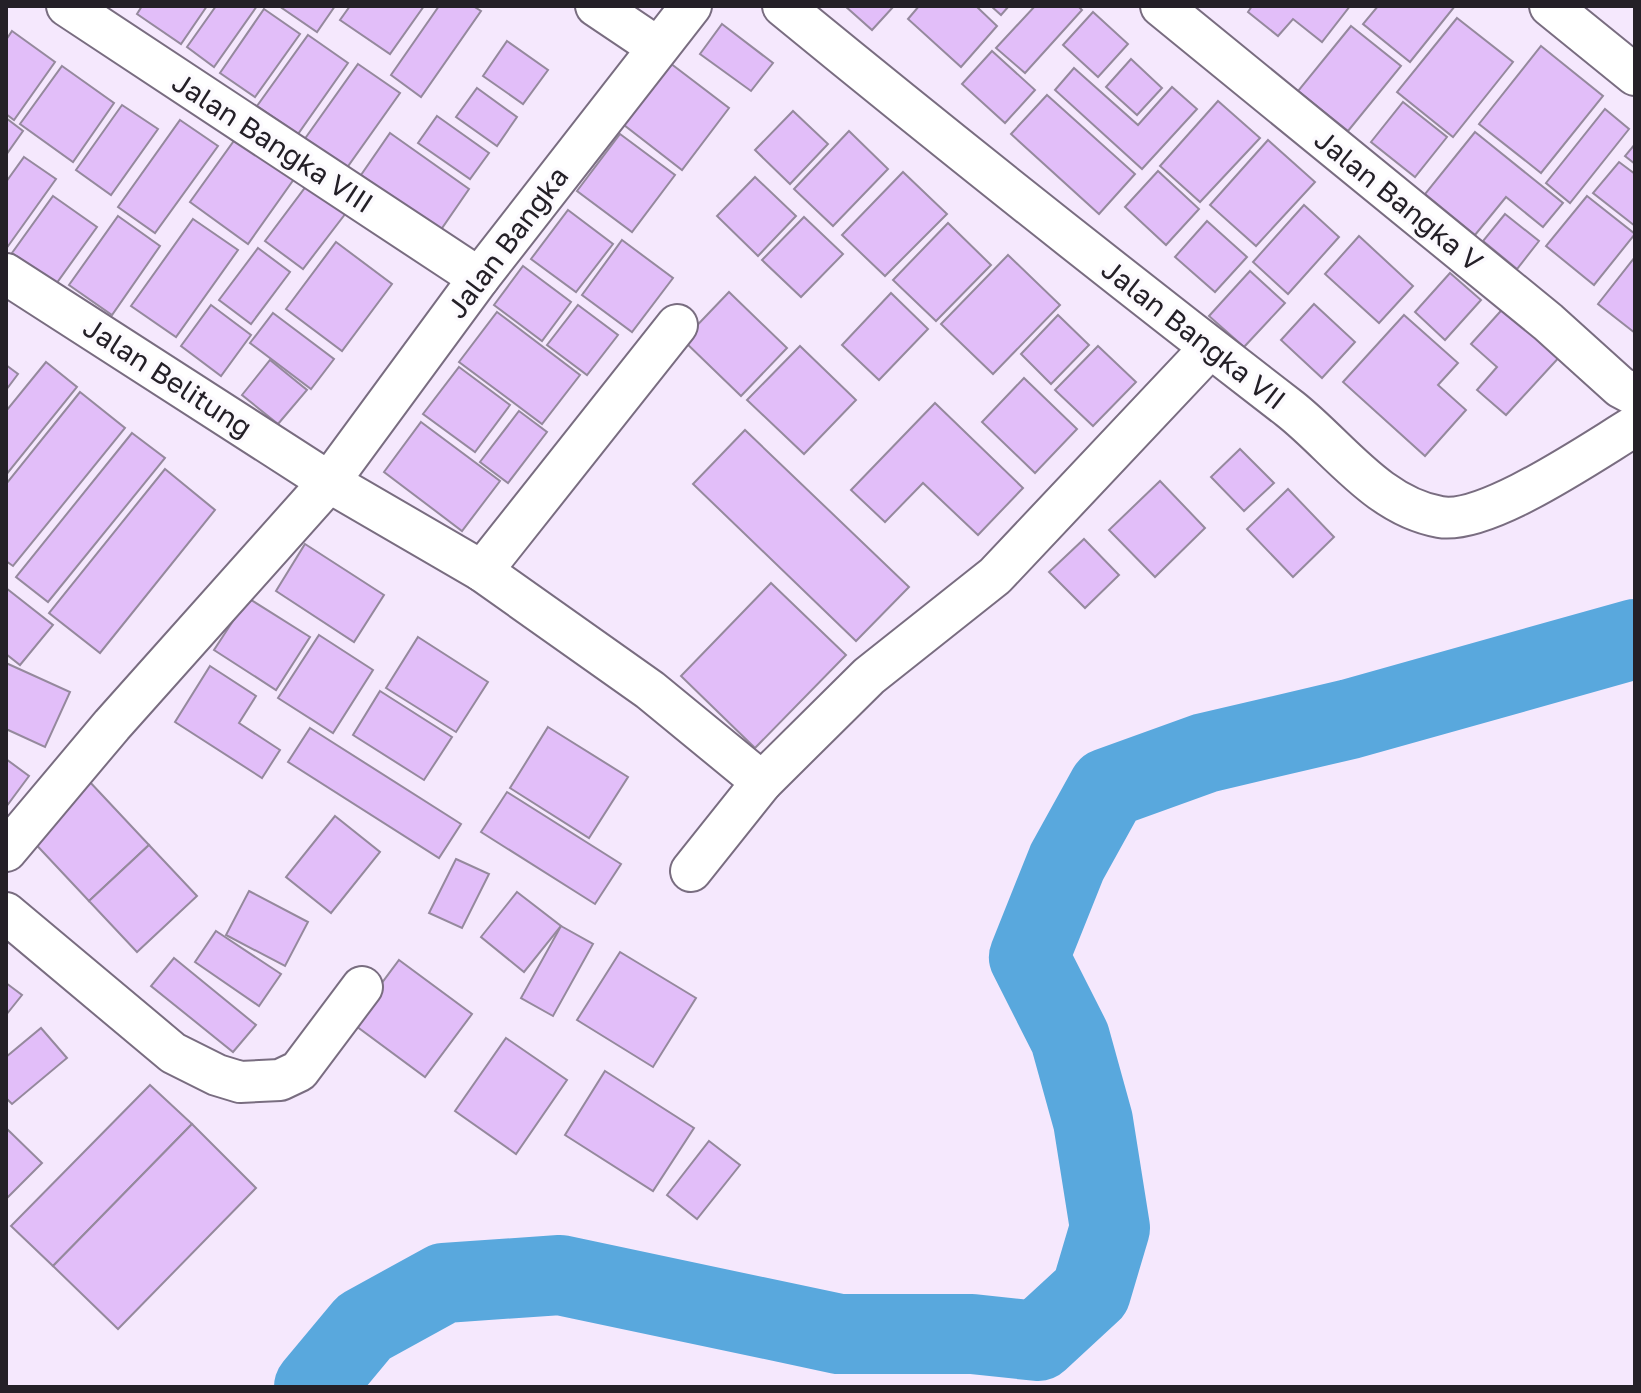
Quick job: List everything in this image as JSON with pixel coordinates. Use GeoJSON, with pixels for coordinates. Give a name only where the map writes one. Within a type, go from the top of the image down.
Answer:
{"type":"FeatureCollection","features":[{"type":"Feature","properties":{"kind":"street","name":"Jalan Bangka VIII"},"geometry":{"type":"LineString","coordinates":[[67,6],[479,278]]}},
{"type":"Feature","properties":{"kind":"street"},"geometry":{"type":"LineString","coordinates":[[596,6],[657,47]]}},
{"type":"Feature","properties":{"kind":"street","name":"Jalan Bangka"},"geometry":{"type":"LineString","coordinates":[[6,851],[112,725],[329,482],[479,278],[691,6]]}},
{"type":"Feature","properties":{"kind":"street","name":"Jalan Bangka VII"},"geometry":{"type":"LineString","coordinates":[[783,6],[1302,419],[1374,485],[1421,512],[1443,518],[1468,515],[1499,504],[1635,426]]}},
{"type":"Feature","properties":{"kind":"street","name":"Jalan Bangka V"},"geometry":{"type":"LineString","coordinates":[[1161,6],[1548,322],[1620,387],[1635,395]]}},
{"type":"Feature","properties":{"kind":"street"},"geometry":{"type":"LineString","coordinates":[[1550,6],[1635,75]]}},
{"type":"Feature","properties":{"kind":"street","name":"Jalan Belitung"},"geometry":{"type":"LineString","coordinates":[[6,274],[329,482],[482,571],[650,690],[762,782]]}},
{"type":"Feature","properties":{"kind":"street"},"geometry":{"type":"LineString","coordinates":[[482,571],[677,325]]}},
{"type":"Feature","properties":{"kind":"street"},"geometry":{"type":"LineString","coordinates":[[691,871],[762,782],[869,676],[995,576],[1210,348]]}},
{"type":"Feature","properties":{"kind":"street"},"geometry":{"type":"LineString","coordinates":[[6,913],[173,1053],[208,1071],[240,1082],[280,1080],[299,1071],[310,1061],[362,987]]}},
{"type":"Feature","properties":{"kind":"building"},"geometry":{"type":"Polygon","coordinates":[[[142,6],[207,6],[181,44],[137,14],[142,6]]]}},
{"type":"Feature","properties":{"kind":"building"},"geometry":{"type":"Polygon","coordinates":[[[216,6],[257,6],[214,67],[187,47],[216,6]]]}},
{"type":"Feature","properties":{"kind":"building"},"geometry":{"type":"Polygon","coordinates":[[[279,6],[335,6],[317,32],[279,6]]]}},
{"type":"Feature","properties":{"kind":"building"},"geometry":{"type":"Polygon","coordinates":[[[350,6],[424,6],[390,54],[340,20],[350,6]]]}},
{"type":"Feature","properties":{"kind":"building"},"geometry":{"type":"Polygon","coordinates":[[[439,6],[473,6],[481,11],[421,97],[391,75],[439,6]]]}},
{"type":"Feature","properties":{"kind":"building"},"geometry":{"type":"Polygon","coordinates":[[[845,6],[894,6],[872,30],[845,6]]]}},
{"type":"Feature","properties":{"kind":"building"},"geometry":{"type":"Polygon","coordinates":[[[919,6],[976,6],[997,26],[961,67],[908,19],[919,6]]]}},
{"type":"Feature","properties":{"kind":"building"},"geometry":{"type":"Polygon","coordinates":[[[991,6],[1009,6],[1001,15],[991,6]]]}},
{"type":"Feature","properties":{"kind":"building"},"geometry":{"type":"Polygon","coordinates":[[[1035,6],[1078,6],[1082,10],[1025,73],[996,48],[1035,6]]]}},
{"type":"Feature","properties":{"kind":"building"},"geometry":{"type":"Polygon","coordinates":[[[1252,6],[1350,6],[1322,42],[1293,19],[1278,36],[1248,12],[1252,6]]]}},
{"type":"Feature","properties":{"kind":"building"},"geometry":{"type":"Polygon","coordinates":[[[1378,6],[1455,6],[1410,62],[1363,24],[1378,6]]]}},
{"type":"Feature","properties":{"kind":"building"},"geometry":{"type":"Polygon","coordinates":[[[264,9],[300,34],[255,97],[220,73],[264,9]]]}},
{"type":"Feature","properties":{"kind":"building"},"geometry":{"type":"Polygon","coordinates":[[[1093,12],[1128,44],[1098,77],[1063,45],[1093,12]]]}},
{"type":"Feature","properties":{"kind":"building"},"geometry":{"type":"Polygon","coordinates":[[[1457,18],[1513,62],[1453,137],[1397,92],[1457,18]]]}},
{"type":"Feature","properties":{"kind":"building"},"geometry":{"type":"Polygon","coordinates":[[[722,24],[773,63],[751,91],[700,54],[722,24]]]}},
{"type":"Feature","properties":{"kind":"building"},"geometry":{"type":"Polygon","coordinates":[[[1351,26],[1401,66],[1348,131],[1298,91],[1351,26]]]}},
{"type":"Feature","properties":{"kind":"building"},"geometry":{"type":"Polygon","coordinates":[[[12,31],[55,62],[14,120],[6,114],[6,40],[12,31]]]}},
{"type":"Feature","properties":{"kind":"building"},"geometry":{"type":"Polygon","coordinates":[[[308,35],[348,63],[298,134],[257,106],[308,35]]]}},
{"type":"Feature","properties":{"kind":"building"},"geometry":{"type":"Polygon","coordinates":[[[507,41],[548,70],[523,104],[483,76],[507,41]]]}},
{"type":"Feature","properties":{"kind":"building"},"geometry":{"type":"Polygon","coordinates":[[[1541,46],[1603,96],[1541,173],[1479,124],[1541,46]]]}},
{"type":"Feature","properties":{"kind":"building"},"geometry":{"type":"Polygon","coordinates":[[[992,51],[1035,90],[1005,123],[962,84],[992,51]]]}},
{"type":"Feature","properties":{"kind":"building"},"geometry":{"type":"Polygon","coordinates":[[[1131,59],[1162,88],[1137,115],[1106,87],[1131,59]]]}},
{"type":"Feature","properties":{"kind":"building"},"geometry":{"type":"Polygon","coordinates":[[[670,63],[729,108],[682,170],[624,125],[670,63]]]}},
{"type":"Feature","properties":{"kind":"building"},"geometry":{"type":"Polygon","coordinates":[[[358,64],[400,93],[346,169],[304,140],[358,64]]]}},
{"type":"Feature","properties":{"kind":"building"},"geometry":{"type":"Polygon","coordinates":[[[62,66],[114,103],[73,162],[20,124],[62,66]]]}},
{"type":"Feature","properties":{"kind":"building"},"geometry":{"type":"Polygon","coordinates":[[[1074,68],[1138,125],[1172,87],[1197,109],[1142,169],[1055,90],[1074,68]]]}},
{"type":"Feature","properties":{"kind":"building"},"geometry":{"type":"Polygon","coordinates":[[[477,88],[517,117],[497,146],[456,117],[477,88]]]}},
{"type":"Feature","properties":{"kind":"building"},"geometry":{"type":"Polygon","coordinates":[[[1047,95],[1135,174],[1099,214],[1011,134],[1047,95]]]}},
{"type":"Feature","properties":{"kind":"building"},"geometry":{"type":"Polygon","coordinates":[[[1218,101],[1260,138],[1200,202],[1160,166],[1218,101]]]}},
{"type":"Feature","properties":{"kind":"building"},"geometry":{"type":"Polygon","coordinates":[[[1403,102],[1447,137],[1415,177],[1371,142],[1403,102]]]}},
{"type":"Feature","properties":{"kind":"building"},"geometry":{"type":"Polygon","coordinates":[[[122,105],[158,129],[111,195],[76,170],[122,105]]]}},
{"type":"Feature","properties":{"kind":"building"},"geometry":{"type":"Polygon","coordinates":[[[1605,109],[1629,129],[1570,203],[1546,183],[1605,109]]]}},
{"type":"Feature","properties":{"kind":"building"},"geometry":{"type":"Polygon","coordinates":[[[793,111],[828,144],[790,184],[755,150],[793,111]]]}},
{"type":"Feature","properties":{"kind":"building"},"geometry":{"type":"Polygon","coordinates":[[[437,116],[489,153],[470,179],[418,143],[437,116]]]}},
{"type":"Feature","properties":{"kind":"building"},"geometry":{"type":"Polygon","coordinates":[[[6,118],[23,131],[6,155],[6,118]]]}},
{"type":"Feature","properties":{"kind":"building"},"geometry":{"type":"Polygon","coordinates":[[[180,120],[218,146],[155,233],[118,207],[180,120]]]}},
{"type":"Feature","properties":{"kind":"building"},"geometry":{"type":"Polygon","coordinates":[[[241,131],[299,172],[248,244],[190,202],[241,131]]]}},
{"type":"Feature","properties":{"kind":"building"},"geometry":{"type":"Polygon","coordinates":[[[849,131],[888,169],[833,226],[794,189],[849,131]]]}},
{"type":"Feature","properties":{"kind":"building"},"geometry":{"type":"Polygon","coordinates":[[[1475,132],[1563,203],[1543,227],[1506,197],[1475,235],[1425,194],[1475,132]]]}},
{"type":"Feature","properties":{"kind":"building"},"geometry":{"type":"Polygon","coordinates":[[[390,133],[469,189],[440,231],[361,175],[390,133]]]}},
{"type":"Feature","properties":{"kind":"building"},"geometry":{"type":"Polygon","coordinates":[[[620,134],[675,175],[632,232],[577,191],[620,134]]]}},
{"type":"Feature","properties":{"kind":"building"},"geometry":{"type":"Polygon","coordinates":[[[1268,140],[1315,182],[1256,246],[1210,205],[1268,140]]]}},
{"type":"Feature","properties":{"kind":"building"},"geometry":{"type":"Polygon","coordinates":[[[1635,144],[1635,164],[1625,156],[1635,144]]]}},
{"type":"Feature","properties":{"kind":"building"},"geometry":{"type":"Polygon","coordinates":[[[24,157],[56,179],[6,249],[6,182],[24,157]]]}},
{"type":"Feature","properties":{"kind":"building"},"geometry":{"type":"Polygon","coordinates":[[[1619,162],[1635,174],[1635,226],[1593,193],[1619,162]]]}},
{"type":"Feature","properties":{"kind":"building"},"geometry":{"type":"Polygon","coordinates":[[[1158,171],[1199,209],[1166,245],[1125,207],[1158,171]]]}},
{"type":"Feature","properties":{"kind":"building"},"geometry":{"type":"Polygon","coordinates":[[[903,172],[947,214],[885,276],[842,235],[903,172]]]}},
{"type":"Feature","properties":{"kind":"building"},"geometry":{"type":"Polygon","coordinates":[[[755,177],[796,216],[758,256],[717,216],[755,177]]]}},
{"type":"Feature","properties":{"kind":"building"},"geometry":{"type":"Polygon","coordinates":[[[310,181],[349,209],[303,269],[265,241],[310,181]]]}},
{"type":"Feature","properties":{"kind":"building"},"geometry":{"type":"Polygon","coordinates":[[[53,196],[97,227],[56,284],[12,253],[53,196]]]}},
{"type":"Feature","properties":{"kind":"building"},"geometry":{"type":"Polygon","coordinates":[[[1587,196],[1635,234],[1594,285],[1546,246],[1587,196]]]}},
{"type":"Feature","properties":{"kind":"building"},"geometry":{"type":"Polygon","coordinates":[[[1304,205],[1339,237],[1288,294],[1253,262],[1304,205]]]}},
{"type":"Feature","properties":{"kind":"building"},"geometry":{"type":"Polygon","coordinates":[[[568,210],[613,244],[576,292],[531,259],[568,210]]]}},
{"type":"Feature","properties":{"kind":"building"},"geometry":{"type":"Polygon","coordinates":[[[1505,214],[1539,241],[1517,269],[1483,241],[1505,214]]]}},
{"type":"Feature","properties":{"kind":"building"},"geometry":{"type":"Polygon","coordinates":[[[118,216],[160,246],[112,315],[69,285],[118,216]]]}},
{"type":"Feature","properties":{"kind":"building"},"geometry":{"type":"Polygon","coordinates":[[[804,217],[843,254],[801,297],[762,260],[804,217]]]}},
{"type":"Feature","properties":{"kind":"building"},"geometry":{"type":"Polygon","coordinates":[[[193,219],[238,250],[176,337],[131,306],[193,219]]]}},
{"type":"Feature","properties":{"kind":"building"},"geometry":{"type":"Polygon","coordinates":[[[1207,221],[1247,257],[1215,292],[1175,257],[1207,221]]]}},
{"type":"Feature","properties":{"kind":"building"},"geometry":{"type":"Polygon","coordinates":[[[948,223],[991,265],[936,321],[893,280],[948,223]]]}},
{"type":"Feature","properties":{"kind":"building"},"geometry":{"type":"Polygon","coordinates":[[[1359,236],[1413,286],[1379,323],[1325,274],[1359,236]]]}},
{"type":"Feature","properties":{"kind":"building"},"geometry":{"type":"Polygon","coordinates":[[[622,240],[673,278],[632,332],[582,295],[622,240]]]}},
{"type":"Feature","properties":{"kind":"building"},"geometry":{"type":"Polygon","coordinates":[[[336,242],[392,284],[342,351],[286,309],[336,242]]]}},
{"type":"Feature","properties":{"kind":"building"},"geometry":{"type":"Polygon","coordinates":[[[258,248],[290,272],[251,324],[219,300],[258,248]]]}},
{"type":"Feature","properties":{"kind":"building"},"geometry":{"type":"Polygon","coordinates":[[[1008,255],[1060,305],[993,374],[941,324],[1008,255]]]}},
{"type":"Feature","properties":{"kind":"building"},"geometry":{"type":"Polygon","coordinates":[[[1635,257],[1635,333],[1598,304],[1635,257]]]}},
{"type":"Feature","properties":{"kind":"building"},"geometry":{"type":"Polygon","coordinates":[[[523,266],[571,302],[542,341],[494,305],[523,266]]]}},
{"type":"Feature","properties":{"kind":"building"},"geometry":{"type":"Polygon","coordinates":[[[1250,271],[1285,303],[1244,347],[1209,316],[1250,271]]]}},
{"type":"Feature","properties":{"kind":"building"},"geometry":{"type":"Polygon","coordinates":[[[1450,273],[1481,300],[1445,340],[1415,312],[1450,273]]]}},
{"type":"Feature","properties":{"kind":"building"},"geometry":{"type":"Polygon","coordinates":[[[729,292],[787,348],[741,396],[683,340],[729,292]]]}},
{"type":"Feature","properties":{"kind":"building"},"geometry":{"type":"Polygon","coordinates":[[[891,293],[928,329],[879,380],[842,345],[891,293]]]}},
{"type":"Feature","properties":{"kind":"building"},"geometry":{"type":"Polygon","coordinates":[[[1508,303],[1563,353],[1506,415],[1477,390],[1497,367],[1471,344],[1508,303]]]}},
{"type":"Feature","properties":{"kind":"building"},"geometry":{"type":"Polygon","coordinates":[[[1314,304],[1355,342],[1322,378],[1281,340],[1314,304]]]}},
{"type":"Feature","properties":{"kind":"building"},"geometry":{"type":"Polygon","coordinates":[[[211,305],[251,335],[221,376],[181,346],[211,305]]]}},
{"type":"Feature","properties":{"kind":"building"},"geometry":{"type":"Polygon","coordinates":[[[578,305],[618,335],[587,375],[547,345],[578,305]]]}},
{"type":"Feature","properties":{"kind":"building"},"geometry":{"type":"Polygon","coordinates":[[[497,312],[580,375],[542,424],[459,362],[497,312]]]}},
{"type":"Feature","properties":{"kind":"building"},"geometry":{"type":"Polygon","coordinates":[[[273,313],[334,359],[311,389],[250,343],[273,313]]]}},
{"type":"Feature","properties":{"kind":"building"},"geometry":{"type":"Polygon","coordinates":[[[1058,315],[1089,345],[1051,384],[1021,354],[1058,315]]]}},
{"type":"Feature","properties":{"kind":"building"},"geometry":{"type":"Polygon","coordinates":[[[1404,315],[1458,363],[1438,385],[1466,410],[1425,456],[1343,382],[1404,315]]]}},
{"type":"Feature","properties":{"kind":"building"},"geometry":{"type":"Polygon","coordinates":[[[800,346],[856,400],[804,454],[747,400],[800,346]]]}},
{"type":"Feature","properties":{"kind":"building"},"geometry":{"type":"Polygon","coordinates":[[[1098,346],[1136,382],[1093,426],[1055,390],[1098,346]]]}},
{"type":"Feature","properties":{"kind":"building"},"geometry":{"type":"Polygon","coordinates":[[[270,360],[307,390],[278,424],[242,395],[270,360]]]}},
{"type":"Feature","properties":{"kind":"building"},"geometry":{"type":"Polygon","coordinates":[[[46,362],[77,387],[6,475],[6,411],[46,362]]]}},
{"type":"Feature","properties":{"kind":"building"},"geometry":{"type":"Polygon","coordinates":[[[6,365],[18,374],[6,390],[6,365]]]}},
{"type":"Feature","properties":{"kind":"building"},"geometry":{"type":"Polygon","coordinates":[[[459,367],[510,405],[475,452],[423,414],[459,367]]]}},
{"type":"Feature","properties":{"kind":"building"},"geometry":{"type":"Polygon","coordinates":[[[1024,378],[1077,429],[1035,473],[982,422],[1024,378]]]}},
{"type":"Feature","properties":{"kind":"building"},"geometry":{"type":"Polygon","coordinates":[[[80,392],[125,428],[13,566],[6,561],[6,484],[80,392]]]}},
{"type":"Feature","properties":{"kind":"building"},"geometry":{"type":"Polygon","coordinates":[[[935,403],[1023,488],[978,535],[923,483],[885,522],[851,490],[935,403]]]}},
{"type":"Feature","properties":{"kind":"building"},"geometry":{"type":"Polygon","coordinates":[[[519,411],[547,432],[508,483],[480,462],[519,411]]]}},
{"type":"Feature","properties":{"kind":"building"},"geometry":{"type":"Polygon","coordinates":[[[421,422],[500,481],[462,531],[384,472],[421,422]]]}},
{"type":"Feature","properties":{"kind":"building"},"geometry":{"type":"Polygon","coordinates":[[[745,430],[909,587],[856,641],[693,484],[745,430]]]}},
{"type":"Feature","properties":{"kind":"building"},"geometry":{"type":"Polygon","coordinates":[[[132,433],[165,458],[48,602],[16,577],[132,433]]]}},
{"type":"Feature","properties":{"kind":"building"},"geometry":{"type":"Polygon","coordinates":[[[1240,449],[1274,483],[1244,511],[1211,477],[1240,449]]]}},
{"type":"Feature","properties":{"kind":"building"},"geometry":{"type":"Polygon","coordinates":[[[165,469],[215,510],[100,653],[49,613],[165,469]]]}},
{"type":"Feature","properties":{"kind":"building"},"geometry":{"type":"Polygon","coordinates":[[[1160,481],[1205,528],[1155,577],[1109,530],[1160,481]]]}},
{"type":"Feature","properties":{"kind":"building"},"geometry":{"type":"Polygon","coordinates":[[[1288,489],[1334,537],[1293,577],[1247,529],[1288,489]]]}},
{"type":"Feature","properties":{"kind":"building"},"geometry":{"type":"Polygon","coordinates":[[[1084,539],[1119,575],[1085,608],[1049,572],[1084,539]]]}},
{"type":"Feature","properties":{"kind":"building"},"geometry":{"type":"Polygon","coordinates":[[[305,544],[384,595],[354,642],[276,591],[305,544]]]}},
{"type":"Feature","properties":{"kind":"building"},"geometry":{"type":"Polygon","coordinates":[[[771,583],[846,655],[755,748],[681,676],[771,583]]]}},
{"type":"Feature","properties":{"kind":"building"},"geometry":{"type":"Polygon","coordinates":[[[6,588],[53,625],[20,665],[6,654],[6,588]]]}},
{"type":"Feature","properties":{"kind":"building"},"geometry":{"type":"Polygon","coordinates":[[[248,598],[310,637],[276,690],[214,650],[248,598]]]}},
{"type":"Feature","properties":{"kind":"building"},"geometry":{"type":"Polygon","coordinates":[[[319,635],[373,670],[333,733],[278,698],[319,635]]]}},
{"type":"Feature","properties":{"kind":"building"},"geometry":{"type":"Polygon","coordinates":[[[418,637],[488,682],[456,732],[386,688],[418,637]]]}},
{"type":"Feature","properties":{"kind":"building"},"geometry":{"type":"Polygon","coordinates":[[[6,663],[70,692],[45,747],[6,729],[6,663]]]}},
{"type":"Feature","properties":{"kind":"building"},"geometry":{"type":"Polygon","coordinates":[[[210,666],[256,696],[239,723],[280,750],[262,778],[175,722],[210,666]]]}},
{"type":"Feature","properties":{"kind":"building"},"geometry":{"type":"Polygon","coordinates":[[[380,691],[452,737],[424,780],[353,735],[380,691]]]}},
{"type":"Feature","properties":{"kind":"building"},"geometry":{"type":"Polygon","coordinates":[[[548,727],[628,777],[589,838],[510,788],[548,727]]]}},
{"type":"Feature","properties":{"kind":"building"},"geometry":{"type":"Polygon","coordinates":[[[310,728],[461,824],[439,858],[288,762],[310,728]]]}},
{"type":"Feature","properties":{"kind":"building"},"geometry":{"type":"Polygon","coordinates":[[[6,759],[29,776],[6,807],[6,759]]]}},
{"type":"Feature","properties":{"kind":"building"},"geometry":{"type":"Polygon","coordinates":[[[88,780],[149,845],[89,901],[28,836],[88,780]]]}},
{"type":"Feature","properties":{"kind":"building"},"geometry":{"type":"Polygon","coordinates":[[[507,792],[621,864],[595,904],[481,832],[507,792]]]}},
{"type":"Feature","properties":{"kind":"building"},"geometry":{"type":"Polygon","coordinates":[[[335,816],[380,852],[331,913],[286,877],[335,816]]]}},
{"type":"Feature","properties":{"kind":"building"},"geometry":{"type":"Polygon","coordinates":[[[149,845],[197,896],[137,952],[89,901],[149,845]]]}},
{"type":"Feature","properties":{"kind":"building"},"geometry":{"type":"Polygon","coordinates":[[[456,859],[489,874],[462,928],[429,913],[456,859]]]}},
{"type":"Feature","properties":{"kind":"building"},"geometry":{"type":"Polygon","coordinates":[[[249,891],[308,922],[285,966],[226,935],[249,891]]]}},
{"type":"Feature","properties":{"kind":"building"},"geometry":{"type":"Polygon","coordinates":[[[517,892],[561,926],[524,972],[481,937],[517,892]]]}},
{"type":"Feature","properties":{"kind":"building"},"geometry":{"type":"Polygon","coordinates":[[[561,926],[593,944],[553,1016],[521,998],[561,926]]]}},
{"type":"Feature","properties":{"kind":"building"},"geometry":{"type":"Polygon","coordinates":[[[216,931],[281,974],[259,1006],[195,962],[216,931]]]}},
{"type":"Feature","properties":{"kind":"building"},"geometry":{"type":"Polygon","coordinates":[[[620,952],[696,998],[653,1067],[577,1020],[620,952]]]}},
{"type":"Feature","properties":{"kind":"building"},"geometry":{"type":"Polygon","coordinates":[[[174,958],[256,1025],[233,1052],[151,986],[174,958]]]}},
{"type":"Feature","properties":{"kind":"building"},"geometry":{"type":"Polygon","coordinates":[[[399,960],[472,1014],[425,1077],[352,1023],[399,960]]]}},
{"type":"Feature","properties":{"kind":"building"},"geometry":{"type":"Polygon","coordinates":[[[6,983],[22,995],[6,1015],[6,983]]]}},
{"type":"Feature","properties":{"kind":"building"},"geometry":{"type":"Polygon","coordinates":[[[41,1028],[67,1058],[12,1104],[6,1098],[6,1057],[41,1028]]]}},
{"type":"Feature","properties":{"kind":"building"},"geometry":{"type":"Polygon","coordinates":[[[506,1038],[567,1080],[516,1154],[455,1111],[506,1038]]]}},
{"type":"Feature","properties":{"kind":"building"},"geometry":{"type":"Polygon","coordinates":[[[605,1071],[694,1128],[653,1191],[565,1135],[605,1071]]]}},
{"type":"Feature","properties":{"kind":"building"},"geometry":{"type":"Polygon","coordinates":[[[150,1085],[192,1124],[53,1266],[11,1226],[150,1085]]]}},
{"type":"Feature","properties":{"kind":"building"},"geometry":{"type":"Polygon","coordinates":[[[192,1124],[256,1188],[118,1329],[53,1266],[192,1124]]]}},
{"type":"Feature","properties":{"kind":"building"},"geometry":{"type":"Polygon","coordinates":[[[6,1128],[42,1163],[6,1199],[6,1128]]]}},
{"type":"Feature","properties":{"kind":"building"},"geometry":{"type":"Polygon","coordinates":[[[709,1141],[740,1165],[697,1219],[667,1195],[709,1141]]]}},
{"type":"Feature","properties":{"kind":"waterway"},"geometry":{"type":"LineString","coordinates":[[314,1387],[364,1327],[444,1283],[560,1275],[839,1334],[972,1334],[1038,1341],[1091,1292],[1110,1228],[1093,1121],[1070,1038],[1029,957],[1067,862],[1108,788],[1205,753],[1350,719],[1635,639]]}}]}
